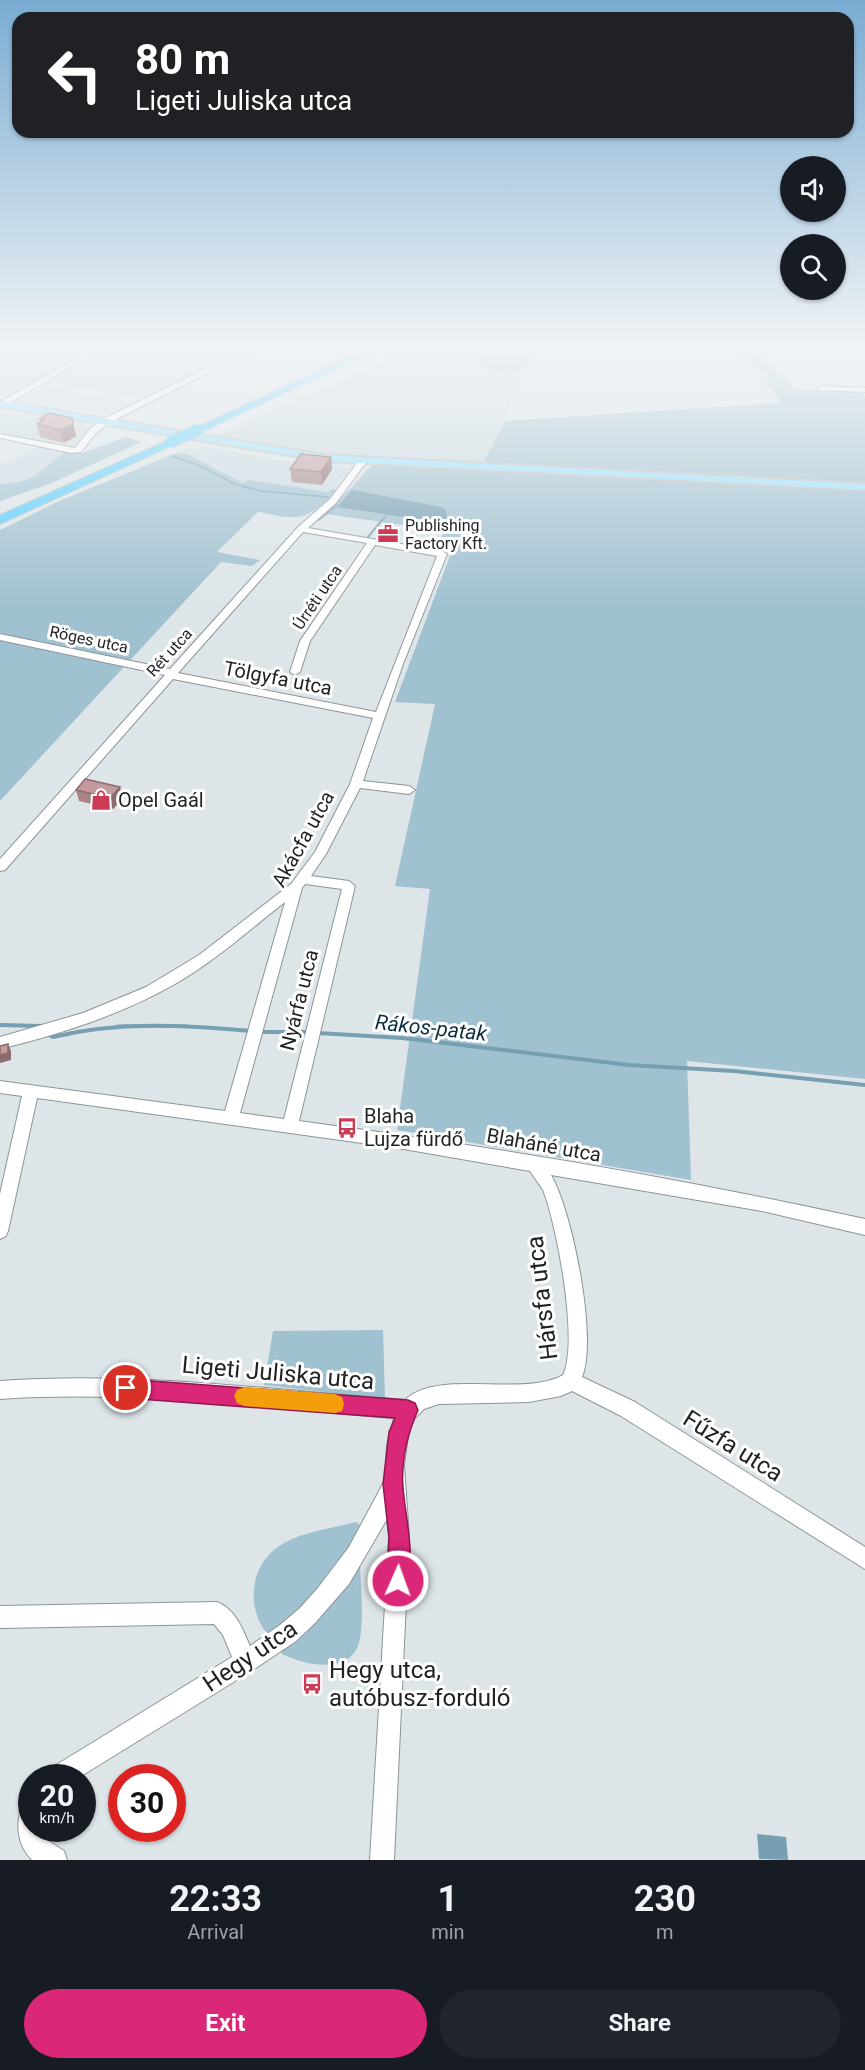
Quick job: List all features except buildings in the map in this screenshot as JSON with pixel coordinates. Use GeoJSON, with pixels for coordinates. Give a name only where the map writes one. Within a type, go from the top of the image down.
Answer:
{"type":"FeatureCollection","features":[{"type":"Feature","properties":{"kind":"highway"},"geometry":{"type":"LineString","coordinates":[[0,513],[179,435]]}},
{"type":"Feature","properties":{"kind":"highway"},"geometry":{"type":"LineString","coordinates":[[0,520],[167,440]]}},
{"type":"Feature","properties":{"kind":"main road"},"geometry":{"type":"LineString","coordinates":[[200,435],[292,454],[363,461],[865,488]]}},
{"type":"Feature","properties":{"kind":"street"},"geometry":{"type":"LineString","coordinates":[[0,436],[74,451],[80,449],[90,435]]}},
{"type":"Feature","properties":{"kind":"street","name":"Rét utca"},"geometry":{"type":"LineString","coordinates":[[0,867],[301,529],[333,501],[363,461]]}},
{"type":"Feature","properties":{"kind":"street"},"geometry":{"type":"LineString","coordinates":[[301,529],[372,542]]}},
{"type":"Feature","properties":{"kind":"street","name":"Akácfa utca"},"geometry":{"type":"LineString","coordinates":[[231,1117],[299,883],[334,831],[356,784],[398,663],[442,554],[372,542]]}},
{"type":"Feature","properties":{"kind":"street","name":"Úrréti utca"},"geometry":{"type":"LineString","coordinates":[[296,672],[305,641],[372,542]]}},
{"type":"Feature","properties":{"kind":"street","name":"Röges utca"},"geometry":{"type":"LineString","coordinates":[[0,637],[171,674]]}},
{"type":"Feature","properties":{"kind":"street","name":"Tölgyfa utca"},"geometry":{"type":"LineString","coordinates":[[171,674],[379,716]]}},
{"type":"Feature","properties":{"kind":"street"},"geometry":{"type":"LineString","coordinates":[[356,784],[409,790]]}},
{"type":"Feature","properties":{"kind":"street"},"geometry":{"type":"LineString","coordinates":[[0,1043],[46,1031],[121,1004],[171,980],[208,955],[299,883]]}},
{"type":"Feature","properties":{"kind":"street","name":"Nyárfa utca"},"geometry":{"type":"LineString","coordinates":[[290,1125],[349,886],[299,883]]}},
{"type":"Feature","properties":{"kind":"street","name":"Blaháné utca"},"geometry":{"type":"LineString","coordinates":[[0,1087],[290,1125],[506,1159],[752,1202],[865,1227]]}},
{"type":"Feature","properties":{"kind":"street"},"geometry":{"type":"LineString","coordinates":[[0,1231],[31,1091]]}},
{"type":"Feature","properties":{"kind":"street","name":"Hársfa utca"},"geometry":{"type":"LineString","coordinates":[[408,1410],[417,1402],[439,1395],[550,1390],[571,1381],[578,1367],[580,1356],[569,1262],[554,1198],[536,1166]]}},
{"type":"Feature","properties":{"kind":"street","name":"Fűzfa utca"},"geometry":{"type":"LineString","coordinates":[[571,1381],[628,1409],[865,1559]]}},
{"type":"Feature","properties":{"kind":"street","name":"Ligeti Juliska utca"},"geometry":{"type":"LineString","coordinates":[[0,1390],[146,1389],[408,1410]]}},
{"type":"Feature","properties":{"kind":"street"},"geometry":{"type":"LineString","coordinates":[[382,1860],[399,1537],[393,1484],[399,1432],[408,1410]]}},
{"type":"Feature","properties":{"kind":"street","name":"Hegy utca"},"geometry":{"type":"LineString","coordinates":[[79,1764],[280,1640],[315,1609],[366,1539],[393,1484]]}},
{"type":"Feature","properties":{"kind":"street"},"geometry":{"type":"LineString","coordinates":[[0,1617],[217,1613],[224,1617],[229,1625],[245,1662]]}},
{"type":"Feature","properties":{"kind":"street"},"geometry":{"type":"LineString","coordinates":[[33,1842],[38,1852],[55,1860]]}},
{"type":"Feature","properties":{"kind":"shaded area"},"geometry":{"type":"Polygon","coordinates":[[[9,435],[85,435],[72,448],[9,435]]]}},
{"type":"Feature","properties":{"kind":"shaded area"},"geometry":{"type":"Polygon","coordinates":[[[218,435],[497,435],[485,463],[300,453],[213,437],[218,435]]]}},
{"type":"Feature","properties":{"kind":"shaded area"},"geometry":{"type":"Polygon","coordinates":[[[498,435],[865,435],[865,1079],[687,1061],[691,1180],[397,1130],[430,889],[395,886],[435,704],[395,702],[451,553],[437,549],[444,531],[326,514],[372,465],[479,471],[498,435]]]}},
{"type":"Feature","properties":{"kind":"shaded area"},"geometry":{"type":"Polygon","coordinates":[[[126,437],[141,442],[52,483],[0,501],[0,483],[18,482],[35,475],[64,452],[82,453],[126,437]]]}},
{"type":"Feature","properties":{"kind":"shaded area"},"geometry":{"type":"Polygon","coordinates":[[[37,446],[64,452],[44,469],[16,484],[0,483],[0,467],[37,446]]]}},
{"type":"Feature","properties":{"kind":"shaded area"},"geometry":{"type":"Polygon","coordinates":[[[205,446],[268,459],[344,467],[347,473],[329,492],[243,483],[187,455],[176,453],[187,448],[195,450],[205,446]]]}},
{"type":"Feature","properties":{"kind":"shaded area"},"geometry":{"type":"Polygon","coordinates":[[[176,453],[187,454],[243,483],[248,480],[328,492],[333,488],[338,491],[312,512],[298,517],[258,512],[217,552],[260,560],[252,566],[221,562],[0,801],[0,530],[57,502],[176,453]]]}},
{"type":"Feature","properties":{"kind":"shaded area"},"geometry":{"type":"Polygon","coordinates":[[[352,490],[441,507],[446,510],[447,519],[437,522],[337,507],[352,490]]]}},
{"type":"Feature","properties":{"kind":"shaded area"},"geometry":{"type":"Polygon","coordinates":[[[383,1330],[385,1399],[264,1385],[273,1331],[383,1330]]]}},
{"type":"Feature","properties":{"kind":"shaded area"},"geometry":{"type":"Polygon","coordinates":[[[356,1522],[361,1526],[360,1532],[335,1571],[301,1613],[271,1633],[266,1632],[255,1606],[254,1588],[259,1570],[267,1557],[292,1539],[356,1522]]]}},
{"type":"Feature","properties":{"kind":"shaded area"},"geometry":{"type":"Polygon","coordinates":[[[360,1564],[362,1620],[356,1650],[349,1658],[328,1665],[303,1662],[282,1654],[280,1647],[360,1564]]]}},
{"type":"Feature","properties":{"kind":"shaded area"},"geometry":{"type":"Polygon","coordinates":[[[757,1834],[786,1837],[788,1860],[759,1859],[757,1834]]]}},
{"type":"Feature","properties":{"kind":"waterway"},"geometry":{"type":"LineString","coordinates":[[172,456],[203,467],[234,484],[261,491],[328,497]]}},
{"type":"Feature","properties":{"kind":"waterway"},"geometry":{"type":"LineString","coordinates":[[319,520],[337,505]]}},
{"type":"Feature","properties":{"kind":"waterway"},"geometry":{"type":"LineString","coordinates":[[382,521],[386,516]]}},
{"type":"Feature","properties":{"kind":"waterway"},"geometry":{"type":"LineString","coordinates":[[368,537],[383,519]]}},
{"type":"Feature","properties":{"kind":"waterway","name":"Rákos-patak"},"geometry":{"type":"LineString","coordinates":[[37,1026],[0,1025],[43,1026]]}},
{"type":"Feature","properties":{"kind":"waterway","name":"Rákos-patak"},"geometry":{"type":"LineString","coordinates":[[118,1026],[127,1026]]}},
{"type":"Feature","properties":{"kind":"waterway","name":"Rákos-patak"},"geometry":{"type":"LineString","coordinates":[[47,1034],[53,1037],[127,1026]]}},
{"type":"Feature","properties":{"kind":"waterway","name":"Rákos-patak"},"geometry":{"type":"LineString","coordinates":[[127,1026],[152,1026]]}},
{"type":"Feature","properties":{"kind":"waterway","name":"Rákos-patak"},"geometry":{"type":"LineString","coordinates":[[152,1026],[187,1026]]}},
{"type":"Feature","properties":{"kind":"waterway","name":"Rákos-patak"},"geometry":{"type":"LineString","coordinates":[[152,1026],[251,1031]]}},
{"type":"Feature","properties":{"kind":"waterway","name":"Rákos-patak"},"geometry":{"type":"LineString","coordinates":[[261,1032],[308,1032]]}},
{"type":"Feature","properties":{"kind":"waterway","name":"Rákos-patak"},"geometry":{"type":"LineString","coordinates":[[318,1033],[402,1038],[629,1065],[734,1071],[865,1085]]}},
{"type":"Feature","properties":{"kind":"slow traffic"},"geometry":{"type":"LineString","coordinates":[[244,1396],[335,1404]]}},
{"type":"Feature","properties":{"kind":"place","name":"Publishing Factory Kft."},"geometry":{"type":"Point","coordinates":[388,534]}},
{"type":"Feature","properties":{"kind":"place","name":"Opel Gaál"},"geometry":{"type":"Point","coordinates":[101,800]}},
{"type":"Feature","properties":{"kind":"place","name":"Blaha Lujza fürdő"},"geometry":{"type":"Point","coordinates":[347,1128]}},
{"type":"Feature","properties":{"kind":"place","name":"Hegy utca, autóbusz-forduló"},"geometry":{"type":"Point","coordinates":[312,1684]}},
{"type":"Feature","properties":{"kind":"route"},"geometry":{"type":"LineString","coordinates":[[126,1388],[408,1410],[399,1432],[393,1484],[399,1537],[398,1581]]}}]}
